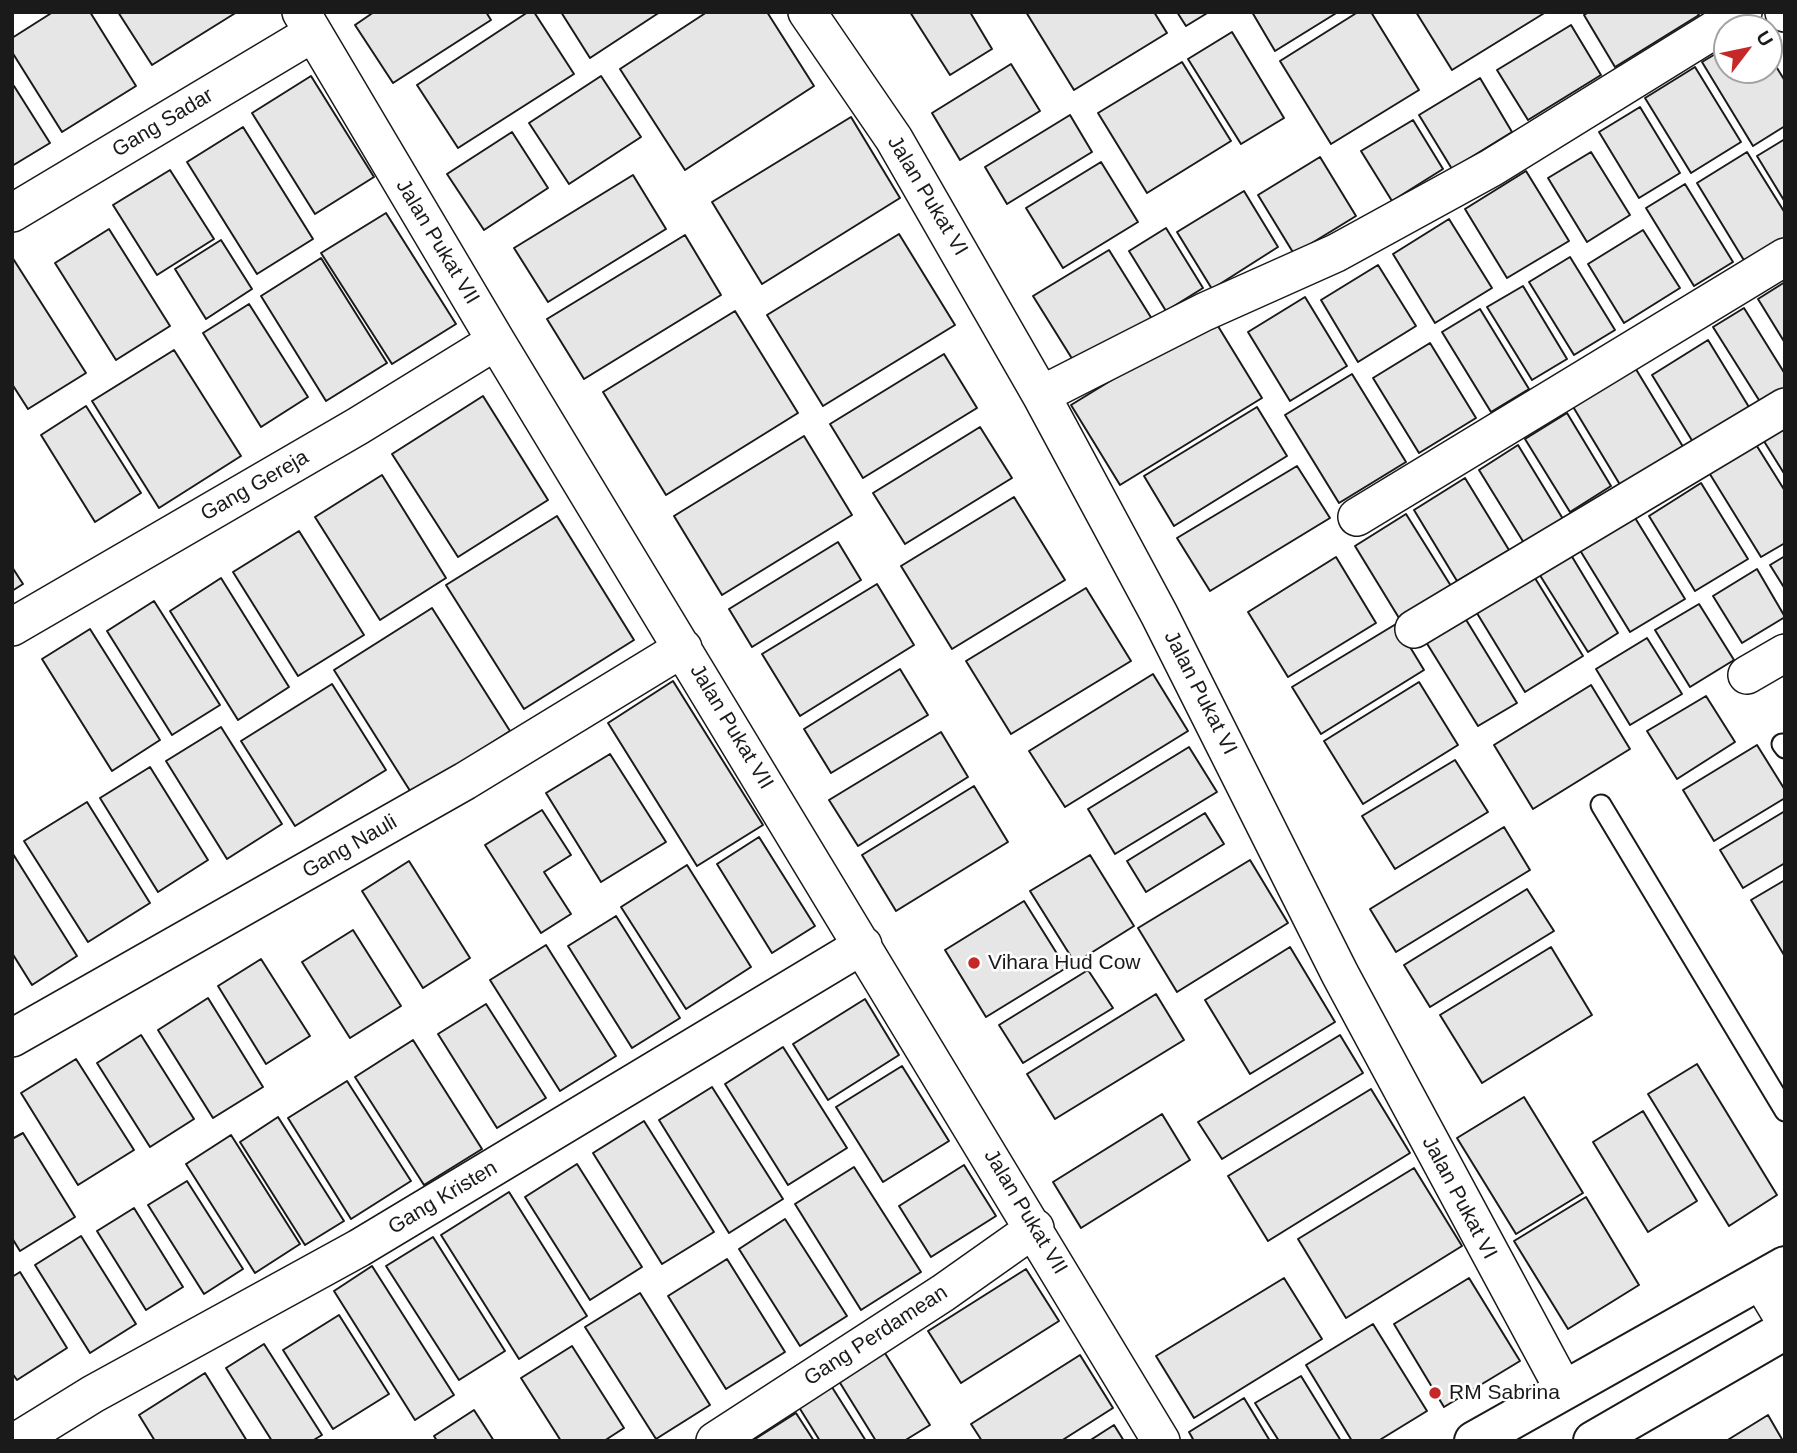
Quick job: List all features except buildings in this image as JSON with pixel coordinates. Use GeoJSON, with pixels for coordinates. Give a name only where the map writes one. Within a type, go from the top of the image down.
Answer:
{"type":"FeatureCollection","features":[{"type":"Feature","properties":{"kind":"street","name":"Jalan Pukat VI"},"geometry":{"type":"LineString","coordinates":[[807,12],[894,139],[1041,395],[1196,686],[1340,974],[1564,1390]]}},
{"type":"Feature","properties":{"kind":"street"},"geometry":{"type":"LineString","coordinates":[[1041,395],[1204,312],[1372,233],[1491,168],[1743,12]]}},
{"type":"Feature","properties":{"kind":"street","name":"Gang Sadar"},"geometry":{"type":"LineString","coordinates":[[12,213],[307,23]]}},
{"type":"Feature","properties":{"kind":"street","name":"Jalan Pukat VII"},"geometry":{"type":"LineString","coordinates":[[307,23],[496,341],[1035,1228],[1161,1441]]}},
{"type":"Feature","properties":{"kind":"street"},"geometry":{"type":"LineString","coordinates":[[1357,517],[1785,257]]}},
{"type":"Feature","properties":{"kind":"street","name":"Gang Gereja"},"geometry":{"type":"LineString","coordinates":[[12,627],[358,426],[496,341]]}},
{"type":"Feature","properties":{"kind":"street"},"geometry":{"type":"LineString","coordinates":[[1414,629],[1785,407]]}},
{"type":"Feature","properties":{"kind":"street","name":"Gang Nauli"},"geometry":{"type":"LineString","coordinates":[[12,1038],[453,788],[683,648]]}},
{"type":"Feature","properties":{"kind":"street"},"geometry":{"type":"LineString","coordinates":[[1747,675],[1785,653]]}},
{"type":"Feature","properties":{"kind":"street","name":"Gang Kristen"},"geometry":{"type":"LineString","coordinates":[[17,1441],[93,1394],[359,1248],[863,945]]}},
{"type":"Feature","properties":{"kind":"street","name":"Gang Perdamean"},"geometry":{"type":"LineString","coordinates":[[715,1441],[943,1293],[1035,1228]]}},
{"type":"Feature","properties":{"kind":"street"},"geometry":{"type":"LineString","coordinates":[[1474,1441],[1773,1274],[1785,1321]]}},
{"type":"Feature","properties":{"kind":"street"},"geometry":{"type":"LineString","coordinates":[[1593,1441],[1785,1330]]}},
{"type":"Feature","properties":{"kind":"lane"},"geometry":{"type":"LineString","coordinates":[[1601,805],[1785,1111]]}},
{"type":"Feature","properties":{"kind":"place","name":"Vihara Hud Cow"},"geometry":{"type":"Point","coordinates":[974,963]}},
{"type":"Feature","properties":{"kind":"place","name":"RM Sabrina"},"geometry":{"type":"Point","coordinates":[1435,1393]}}]}
